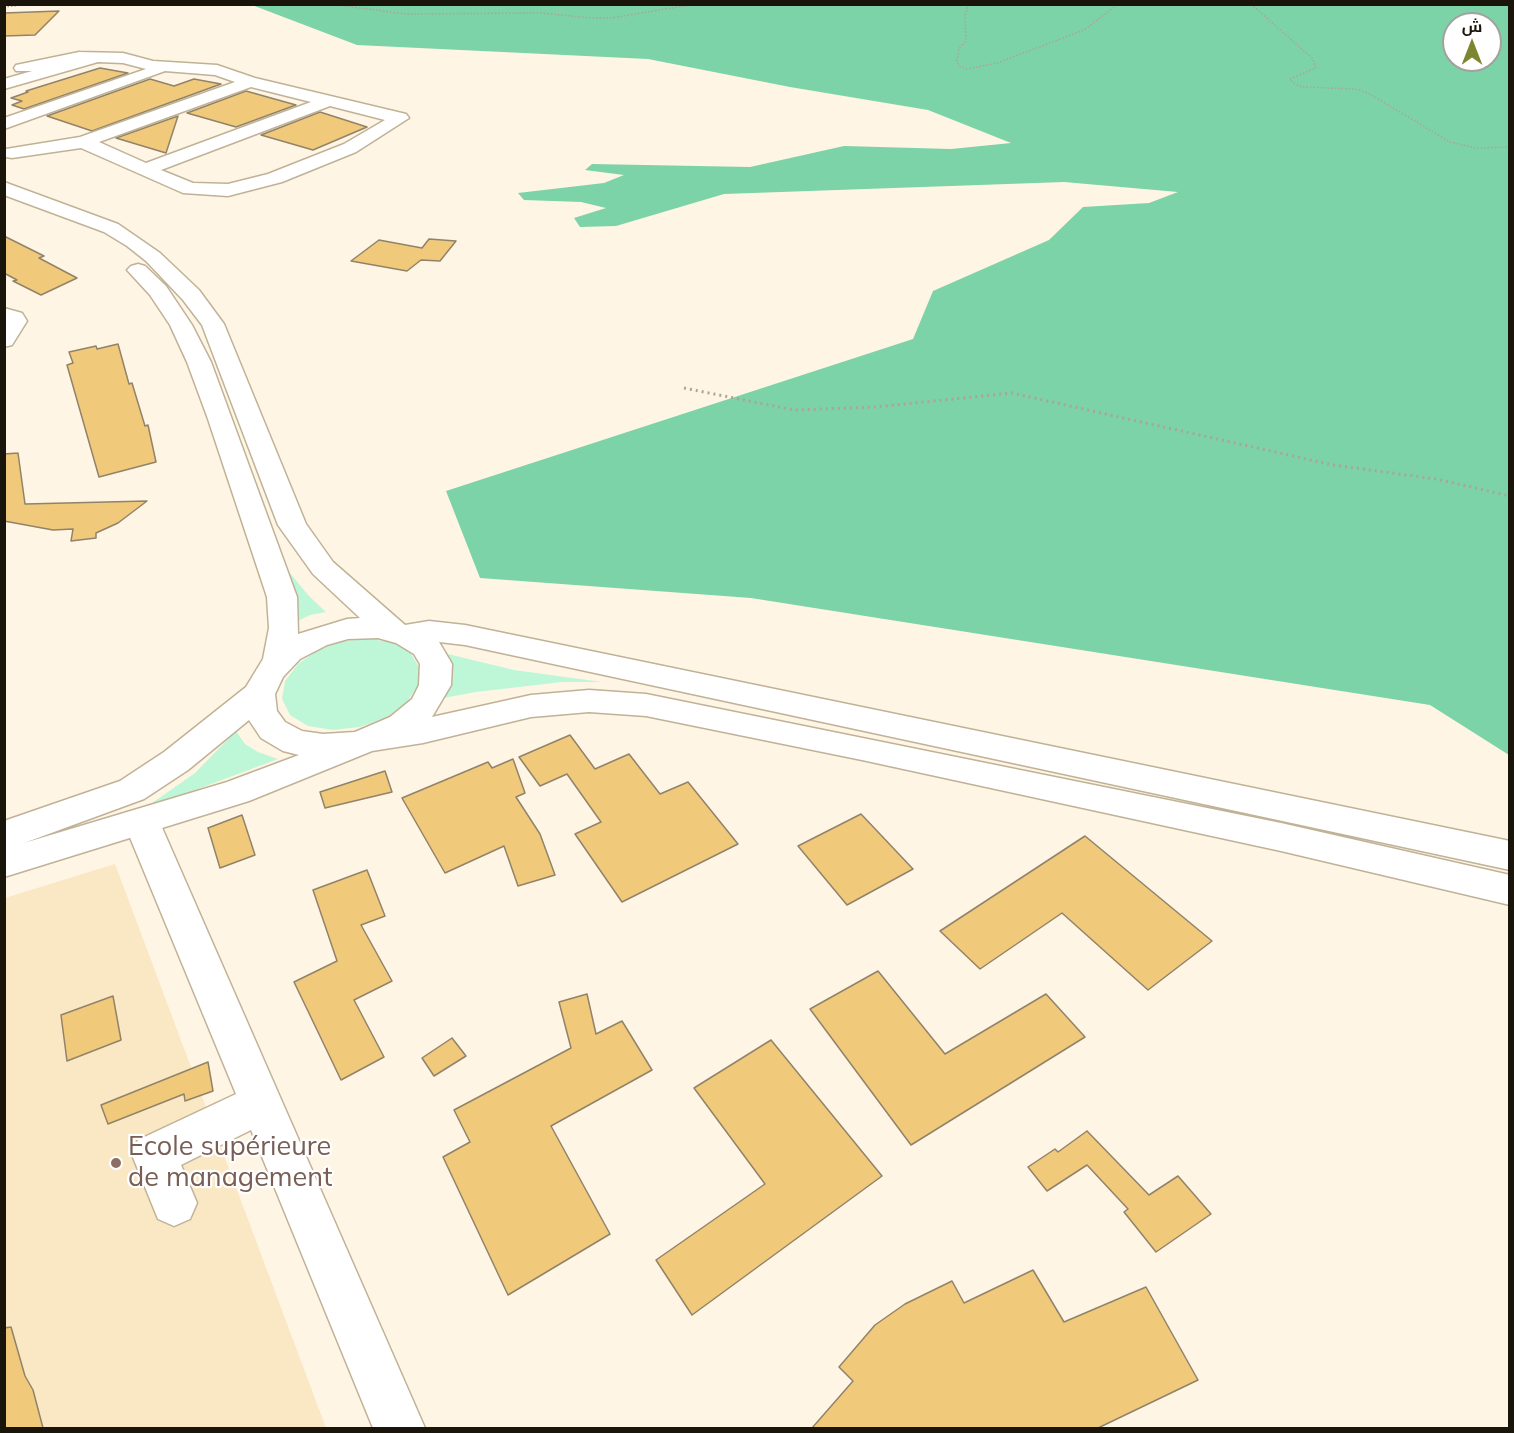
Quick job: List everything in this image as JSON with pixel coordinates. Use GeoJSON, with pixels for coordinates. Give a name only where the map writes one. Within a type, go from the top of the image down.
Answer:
{"type":"FeatureCollection","features":[{"type":"Feature","properties":{"kind":"main road"},"geometry":{"type":"LineString","coordinates":[[4,84],[97,57]]}},
{"type":"Feature","properties":{"kind":"main road"},"geometry":{"type":"LineString","coordinates":[[4,69],[97,57],[123,58],[153,66],[217,70],[250,82],[400,118],[350,148],[275,178],[228,190],[190,189],[83,142]]}},
{"type":"Feature","properties":{"kind":"main road"},"geometry":{"type":"LineString","coordinates":[[4,124],[158,70],[153,66]]}},
{"type":"Feature","properties":{"kind":"main road"},"geometry":{"type":"LineString","coordinates":[[4,77],[21,73],[22,68]]}},
{"type":"Feature","properties":{"kind":"main road"},"geometry":{"type":"LineString","coordinates":[[8,155],[83,142],[250,82]]}},
{"type":"Feature","properties":{"kind":"main road"},"geometry":{"type":"LineString","coordinates":[[146,170],[329,101]]}},
{"type":"Feature","properties":{"kind":"main road"},"geometry":{"type":"LineString","coordinates":[[4,135],[17,147],[8,155]]}},
{"type":"Feature","properties":{"kind":"main road"},"geometry":{"type":"LineString","coordinates":[[4,188],[111,228],[153,257],[191,295],[213,324],[292,525],[323,568],[344,589],[399,632],[426,647],[436,664],[435,685],[424,706],[402,725],[272,779],[142,823],[4,863]]}},
{"type":"Feature","properties":{"kind":"main road"},"geometry":{"type":"LineString","coordinates":[[4,201],[25,206],[82,230],[117,253],[158,291],[181,325],[199,362],[221,419],[278,583],[284,612],[284,628],[278,662]]}},
{"type":"Feature","properties":{"kind":"main road"},"geometry":{"type":"LineString","coordinates":[[4,315],[16,321],[4,340]]}},
{"type":"Feature","properties":{"kind":"main road"},"geometry":{"type":"LineString","coordinates":[[1509,856],[465,634],[429,631],[399,632],[363,628],[332,633],[302,644],[278,662],[263,683],[259,694],[261,714],[273,730],[295,742],[323,747],[423,731],[531,706],[589,701],[646,705],[1281,837],[1509,890]]}},
{"type":"Feature","properties":{"kind":"main road"},"geometry":{"type":"LineString","coordinates":[[4,834],[106,801],[132,790],[184,755],[259,694]]}},
{"type":"Feature","properties":{"kind":"main road"},"geometry":{"type":"LineString","coordinates":[[142,823],[399,1428]]}},
{"type":"Feature","properties":{"kind":"main road"},"geometry":{"type":"LineString","coordinates":[[174,1203],[154,1155],[260,1104]]}},
{"type":"Feature","properties":{"kind":"path"},"geometry":{"type":"LineString","coordinates":[[4,7],[32,4]]}},
{"type":"Feature","properties":{"kind":"path"},"geometry":{"type":"LineString","coordinates":[[331,4],[405,14],[540,13],[592,18],[610,18],[696,4]]}},
{"type":"Feature","properties":{"kind":"path"},"geometry":{"type":"LineString","coordinates":[[969,4],[965,15],[966,41],[959,48],[957,61],[959,66],[967,69],[997,63],[1084,30],[1118,4]]}},
{"type":"Feature","properties":{"kind":"path"},"geometry":{"type":"LineString","coordinates":[[1251,4],[1313,59],[1316,68],[1310,73],[1290,79],[1293,83],[1302,87],[1355,89],[1368,93],[1450,142],[1476,148],[1509,147]]}},
{"type":"Feature","properties":{"kind":"path"},"geometry":{"type":"LineString","coordinates":[[684,388],[794,410],[875,407],[1012,393],[1333,465],[1436,479],[1509,496]]}},
{"type":"Feature","properties":{"kind":"shaded area","name":"Ecole supérieure de management"},"geometry":{"type":"Polygon","coordinates":[[[115,864],[326,1428],[5,1428],[5,898],[115,864]]]}},
{"type":"Feature","properties":{"kind":"green space"},"geometry":{"type":"Polygon","coordinates":[[[252,5],[1509,5],[1509,755],[1430,705],[751,598],[480,578],[446,491],[913,339],[933,291],[1049,240],[1083,207],[1149,203],[1178,192],[1064,182],[724,194],[616,226],[580,227],[574,218],[606,208],[581,202],[524,200],[518,193],[604,183],[624,175],[585,170],[592,164],[750,167],[844,146],[951,149],[1011,143],[928,110],[790,87],[648,59],[357,45],[252,5]]]}},
{"type":"Feature","properties":{"kind":"green space"},"geometry":{"type":"Polygon","coordinates":[[[275,555],[309,596],[326,612],[310,615],[298,621],[275,555]]]}},
{"type":"Feature","properties":{"kind":"green space"},"geometry":{"type":"Polygon","coordinates":[[[369,639],[392,642],[410,652],[419,667],[418,685],[407,702],[387,717],[360,727],[333,730],[308,726],[290,715],[282,699],[285,681],[298,664],[318,650],[343,641],[369,639]]]}},
{"type":"Feature","properties":{"kind":"green space"},"geometry":{"type":"Polygon","coordinates":[[[448,654],[514,670],[602,682],[562,682],[438,699],[451,668],[448,654]]]}},
{"type":"Feature","properties":{"kind":"green space"},"geometry":{"type":"Polygon","coordinates":[[[236,731],[245,744],[258,752],[278,759],[142,810],[195,773],[236,731]]]}},
{"type":"Feature","properties":{"kind":"building"},"geometry":{"type":"Polygon","coordinates":[[[59,11],[35,35],[4,36],[4,13],[59,11]]]}},
{"type":"Feature","properties":{"kind":"building"},"geometry":{"type":"Polygon","coordinates":[[[100,68],[128,73],[24,109],[12,105],[22,101],[11,98],[28,92],[26,91],[100,68]]]}},
{"type":"Feature","properties":{"kind":"building"},"geometry":{"type":"Polygon","coordinates":[[[150,79],[174,86],[194,79],[221,84],[92,131],[47,116],[150,79]]]}},
{"type":"Feature","properties":{"kind":"building"},"geometry":{"type":"Polygon","coordinates":[[[246,91],[296,105],[236,127],[187,113],[246,91]]]}},
{"type":"Feature","properties":{"kind":"building"},"geometry":{"type":"Polygon","coordinates":[[[320,112],[367,127],[313,150],[261,135],[320,112]]]}},
{"type":"Feature","properties":{"kind":"building"},"geometry":{"type":"Polygon","coordinates":[[[178,116],[166,153],[116,138],[178,116]]]}},
{"type":"Feature","properties":{"kind":"building"},"geometry":{"type":"Polygon","coordinates":[[[4,236],[44,256],[39,258],[77,278],[41,295],[13,281],[17,280],[4,273],[4,236]]]}},
{"type":"Feature","properties":{"kind":"building"},"geometry":{"type":"Polygon","coordinates":[[[429,239],[456,241],[440,261],[421,260],[407,271],[351,261],[379,240],[422,248],[429,239]]]}},
{"type":"Feature","properties":{"kind":"building"},"geometry":{"type":"Polygon","coordinates":[[[118,344],[129,384],[132,383],[145,426],[148,425],[156,462],[99,477],[67,365],[73,363],[69,352],[118,344]]]}},
{"type":"Feature","properties":{"kind":"building"},"geometry":{"type":"Polygon","coordinates":[[[18,453],[25,504],[147,501],[118,523],[96,533],[96,538],[71,541],[73,529],[53,530],[4,521],[4,454],[18,453]]]}},
{"type":"Feature","properties":{"kind":"building"},"geometry":{"type":"Polygon","coordinates":[[[570,735],[595,769],[629,754],[660,794],[688,782],[738,844],[622,902],[575,834],[601,822],[567,774],[540,786],[519,757],[570,735]]]}},
{"type":"Feature","properties":{"kind":"building"},"geometry":{"type":"Polygon","coordinates":[[[513,759],[525,793],[516,797],[540,834],[555,875],[518,886],[504,846],[445,873],[402,798],[488,762],[492,768],[513,759]]]}},
{"type":"Feature","properties":{"kind":"building"},"geometry":{"type":"Polygon","coordinates":[[[385,771],[392,792],[325,808],[320,792],[385,771]]]}},
{"type":"Feature","properties":{"kind":"building"},"geometry":{"type":"Polygon","coordinates":[[[861,814],[913,869],[847,905],[798,846],[861,814]]]}},
{"type":"Feature","properties":{"kind":"building"},"geometry":{"type":"Polygon","coordinates":[[[242,815],[255,855],[220,868],[208,828],[242,815]]]}},
{"type":"Feature","properties":{"kind":"building"},"geometry":{"type":"Polygon","coordinates":[[[1085,836],[1212,941],[1148,990],[1062,913],[980,969],[940,931],[1085,836]]]}},
{"type":"Feature","properties":{"kind":"building"},"geometry":{"type":"Polygon","coordinates":[[[367,870],[385,916],[361,925],[392,981],[354,1000],[384,1057],[341,1080],[294,982],[337,961],[313,890],[367,870]]]}},
{"type":"Feature","properties":{"kind":"building"},"geometry":{"type":"Polygon","coordinates":[[[878,971],[945,1054],[1046,994],[1085,1037],[911,1145],[810,1009],[878,971]]]}},
{"type":"Feature","properties":{"kind":"building"},"geometry":{"type":"Polygon","coordinates":[[[587,994],[596,1034],[622,1021],[652,1070],[551,1126],[610,1234],[508,1295],[443,1157],[470,1142],[454,1110],[571,1048],[559,1002],[587,994]]]}},
{"type":"Feature","properties":{"kind":"building"},"geometry":{"type":"Polygon","coordinates":[[[113,996],[121,1040],[67,1061],[61,1015],[113,996]]]}},
{"type":"Feature","properties":{"kind":"building"},"geometry":{"type":"Polygon","coordinates":[[[452,1038],[466,1056],[434,1076],[422,1058],[452,1038]]]}},
{"type":"Feature","properties":{"kind":"building"},"geometry":{"type":"Polygon","coordinates":[[[771,1040],[882,1176],[692,1315],[656,1260],[765,1184],[694,1088],[771,1040]]]}},
{"type":"Feature","properties":{"kind":"building"},"geometry":{"type":"Polygon","coordinates":[[[208,1062],[213,1091],[185,1101],[184,1094],[108,1124],[101,1105],[208,1062]]]}},
{"type":"Feature","properties":{"kind":"building"},"geometry":{"type":"Polygon","coordinates":[[[1087,1131],[1149,1195],[1178,1176],[1211,1214],[1156,1252],[1124,1212],[1128,1209],[1087,1165],[1047,1191],[1028,1167],[1055,1149],[1058,1152],[1087,1131]]]}},
{"type":"Feature","properties":{"kind":"building"},"geometry":{"type":"Polygon","coordinates":[[[1033,1270],[1064,1322],[1146,1287],[1198,1380],[1098,1428],[812,1428],[853,1381],[839,1367],[875,1325],[905,1304],[952,1281],[964,1303],[1033,1270]]]}},
{"type":"Feature","properties":{"kind":"building"},"geometry":{"type":"Polygon","coordinates":[[[11,1327],[25,1376],[33,1390],[43,1428],[4,1428],[4,1328],[11,1327]]]}},
{"type":"Feature","properties":{"kind":"place","name":"Ecole supérieure de management"},"geometry":{"type":"Point","coordinates":[116,1163]}}]}
